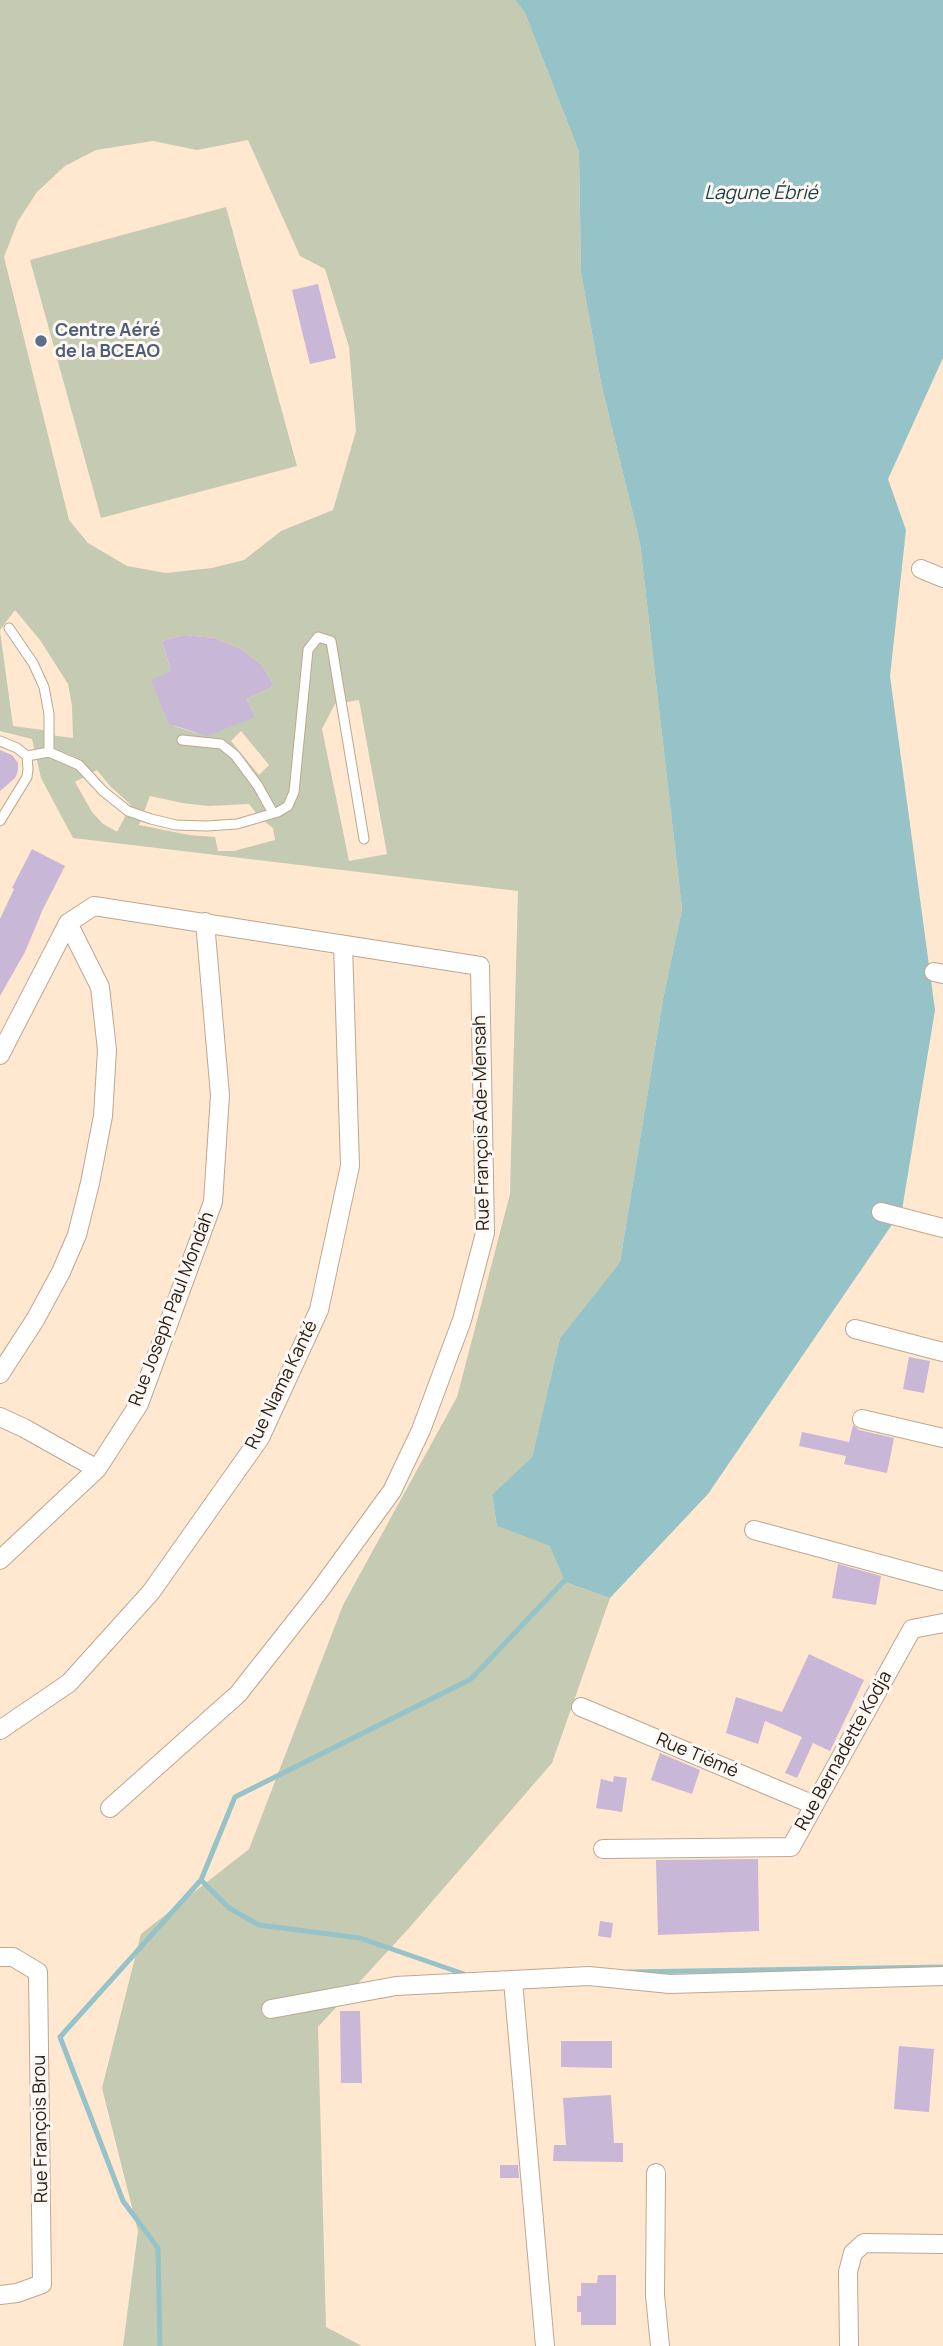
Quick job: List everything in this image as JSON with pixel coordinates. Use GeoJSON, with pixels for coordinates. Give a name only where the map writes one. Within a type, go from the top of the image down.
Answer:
{"type":"FeatureCollection","features":[{"type":"Feature","properties":{"kind":"street"},"geometry":{"type":"LineString","coordinates":[[921,569],[943,578]]}},
{"type":"Feature","properties":{"kind":"street","name":"Rue François Ade-Mensah"},"geometry":{"type":"LineString","coordinates":[[68,923],[94,906],[480,965],[485,1233],[462,1320],[421,1430],[392,1491],[317,1594],[238,1694],[110,1808]]}},
{"type":"Feature","properties":{"kind":"street","name":"Rue Joseph Paul Mondah"},"geometry":{"type":"LineString","coordinates":[[0,1560],[97,1469],[139,1404],[213,1202],[220,1095],[205,922]]}},
{"type":"Feature","properties":{"kind":"street"},"geometry":{"type":"LineString","coordinates":[[0,1055],[68,923]]}},
{"type":"Feature","properties":{"kind":"street"},"geometry":{"type":"LineString","coordinates":[[0,1374],[42,1308],[77,1235],[103,1116],[107,1050],[100,987],[68,923]]}},
{"type":"Feature","properties":{"kind":"street","name":"Rue Niama Kanté"},"geometry":{"type":"LineString","coordinates":[[0,1730],[69,1683],[151,1592],[260,1438],[319,1310],[350,1166],[343,945]]}},
{"type":"Feature","properties":{"kind":"street"},"geometry":{"type":"LineString","coordinates":[[881,1212],[943,1228]]}},
{"type":"Feature","properties":{"kind":"street"},"geometry":{"type":"LineString","coordinates":[[855,1329],[943,1352]]}},
{"type":"Feature","properties":{"kind":"street"},"geometry":{"type":"LineString","coordinates":[[0,1417],[24,1427],[97,1469]]}},
{"type":"Feature","properties":{"kind":"street"},"geometry":{"type":"LineString","coordinates":[[862,1419],[943,1438]]}},
{"type":"Feature","properties":{"kind":"street"},"geometry":{"type":"LineString","coordinates":[[754,1530],[943,1581]]}},
{"type":"Feature","properties":{"kind":"street","name":"Rue Bernadette Kodja"},"geometry":{"type":"LineString","coordinates":[[603,1849],[791,1847],[912,1629],[943,1623]]}},
{"type":"Feature","properties":{"kind":"street","name":"Rue Tiémé"},"geometry":{"type":"LineString","coordinates":[[581,1707],[814,1805]]}},
{"type":"Feature","properties":{"kind":"street","name":"Rue François Brou"},"geometry":{"type":"LineString","coordinates":[[0,1957],[13,1957],[38,1972],[42,2284],[17,2293],[0,2295]]}},
{"type":"Feature","properties":{"kind":"street"},"geometry":{"type":"LineString","coordinates":[[271,2010],[396,1986],[589,1976],[670,1984],[943,1976]]}},
{"type":"Feature","properties":{"kind":"street"},"geometry":{"type":"LineString","coordinates":[[513,1981],[545,2346]]}},
{"type":"Feature","properties":{"kind":"street"},"geometry":{"type":"LineString","coordinates":[[656,2173],[655,2295],[660,2346]]}},
{"type":"Feature","properties":{"kind":"street"},"geometry":{"type":"LineString","coordinates":[[849,2346],[848,2272],[853,2253],[864,2243],[943,2244]]}},
{"type":"Feature","properties":{"kind":"lane"},"geometry":{"type":"LineString","coordinates":[[9,628],[33,663],[44,687],[49,714],[49,752]]}},
{"type":"Feature","properties":{"kind":"lane"},"geometry":{"type":"LineString","coordinates":[[0,741],[17,748],[27,756],[49,752],[79,765],[103,791],[128,811],[151,819],[176,825],[206,826],[236,824],[273,813],[288,806],[294,792],[308,650],[318,638],[331,641],[364,839]]}},
{"type":"Feature","properties":{"kind":"lane"},"geometry":{"type":"LineString","coordinates":[[182,740],[221,744],[228,749],[258,786],[273,813]]}},
{"type":"Feature","properties":{"kind":"lane"},"geometry":{"type":"LineString","coordinates":[[0,821],[27,777],[27,756]]}},
{"type":"Feature","properties":{"kind":"green space"},"geometry":{"type":"Polygon","coordinates":[[[0,0],[515,0],[525,13],[579,152],[581,272],[601,383],[640,543],[682,909],[663,999],[620,1262],[560,1338],[532,1457],[492,1496],[497,1526],[551,1546],[565,1582],[610,1598],[552,1763],[410,1927],[318,2027],[326,2327],[362,2346],[123,2346],[138,2231],[102,2088],[141,1934],[249,1849],[343,1605],[457,1397],[510,1194],[518,891],[73,838],[41,778],[32,739],[0,731],[0,631],[13,726],[73,738],[68,684],[40,640],[15,610],[0,630],[0,0]],[[248,140],[197,150],[153,141],[96,150],[65,166],[37,192],[18,221],[4,257],[69,520],[88,543],[127,566],[166,573],[212,568],[244,560],[281,531],[333,510],[356,431],[349,347],[325,269],[300,256],[248,140]],[[184,635],[162,641],[171,671],[177,713],[174,726],[196,733],[201,722],[255,717],[247,699],[274,686],[262,665],[241,649],[214,638],[184,635]],[[359,700],[335,704],[322,729],[349,861],[387,854],[359,700]],[[241,731],[231,741],[259,775],[269,765],[241,731]],[[97,770],[75,782],[92,812],[102,823],[117,832],[131,805],[97,770]],[[150,796],[139,825],[215,837],[218,851],[234,851],[275,840],[273,828],[260,818],[249,804],[209,806],[150,796]]]}},
{"type":"Feature","properties":{"kind":"green space"},"geometry":{"type":"Polygon","coordinates":[[[226,207],[297,466],[101,518],[30,260],[226,207]]]}},
{"type":"Feature","properties":{"kind":"water","name":"Lagune Ébrié"},"geometry":{"type":"Polygon","coordinates":[[[515,0],[943,0],[943,358],[888,479],[906,530],[890,676],[935,1010],[902,1210],[708,1494],[610,1598],[565,1582],[550,1546],[497,1526],[492,1495],[532,1457],[560,1338],[620,1262],[663,999],[682,909],[640,543],[601,383],[581,272],[579,152],[525,13],[515,0]]]}},
{"type":"Feature","properties":{"kind":"building"},"geometry":{"type":"Polygon","coordinates":[[[318,284],[336,358],[310,364],[292,290],[318,284]]]}},
{"type":"Feature","properties":{"kind":"building"},"geometry":{"type":"Polygon","coordinates":[[[184,635],[214,638],[241,649],[262,665],[274,686],[247,699],[255,717],[207,736],[169,724],[151,680],[171,671],[162,641],[184,635]]]}},
{"type":"Feature","properties":{"kind":"building"},"geometry":{"type":"Polygon","coordinates":[[[0,750],[12,755],[18,763],[18,771],[15,778],[0,791],[0,750]]]}},
{"type":"Feature","properties":{"kind":"building"},"geometry":{"type":"Polygon","coordinates":[[[32,849],[65,866],[25,952],[0,996],[0,919],[32,849]]]}},
{"type":"Feature","properties":{"kind":"building"},"geometry":{"type":"Polygon","coordinates":[[[909,1357],[930,1361],[924,1393],[903,1389],[909,1357]]]}},
{"type":"Feature","properties":{"kind":"building"},"geometry":{"type":"Polygon","coordinates":[[[853,1425],[859,1430],[894,1438],[887,1473],[844,1464],[846,1456],[799,1446],[802,1432],[849,1442],[853,1425]]]}},
{"type":"Feature","properties":{"kind":"building"},"geometry":{"type":"Polygon","coordinates":[[[838,1564],[881,1576],[876,1605],[832,1598],[838,1564]]]}},
{"type":"Feature","properties":{"kind":"building"},"geometry":{"type":"Polygon","coordinates":[[[809,1654],[864,1680],[830,1751],[813,1743],[797,1778],[785,1773],[802,1737],[765,1721],[758,1744],[726,1733],[736,1697],[782,1712],[809,1654]]]}},
{"type":"Feature","properties":{"kind":"building"},"geometry":{"type":"Polygon","coordinates":[[[660,1753],[700,1770],[692,1794],[651,1780],[660,1753]]]}},
{"type":"Feature","properties":{"kind":"building"},"geometry":{"type":"Polygon","coordinates":[[[614,1776],[627,1778],[622,1812],[596,1808],[601,1779],[613,1782],[614,1776]]]}},
{"type":"Feature","properties":{"kind":"building"},"geometry":{"type":"Polygon","coordinates":[[[758,1859],[759,1931],[658,1935],[656,1860],[758,1859]]]}},
{"type":"Feature","properties":{"kind":"building"},"geometry":{"type":"Polygon","coordinates":[[[600,1921],[613,1923],[611,1938],[598,1936],[600,1921]]]}},
{"type":"Feature","properties":{"kind":"building"},"geometry":{"type":"Polygon","coordinates":[[[340,2011],[360,2011],[362,2083],[341,2083],[340,2011]]]}},
{"type":"Feature","properties":{"kind":"building"},"geometry":{"type":"Polygon","coordinates":[[[561,2041],[612,2041],[612,2068],[561,2067],[561,2041]]]}},
{"type":"Feature","properties":{"kind":"building"},"geometry":{"type":"Polygon","coordinates":[[[899,2046],[934,2049],[929,2112],[894,2109],[899,2046]]]}},
{"type":"Feature","properties":{"kind":"building"},"geometry":{"type":"Polygon","coordinates":[[[611,2095],[614,2143],[623,2143],[623,2162],[553,2161],[554,2145],[566,2145],[563,2098],[611,2095]]]}},
{"type":"Feature","properties":{"kind":"building"},"geometry":{"type":"Polygon","coordinates":[[[500,2165],[518,2165],[519,2178],[500,2178],[500,2165]]]}},
{"type":"Feature","properties":{"kind":"building"},"geometry":{"type":"Polygon","coordinates":[[[598,2275],[616,2275],[616,2325],[581,2325],[581,2312],[577,2312],[577,2296],[581,2296],[581,2283],[597,2283],[598,2275]]]}},
{"type":"Feature","properties":{"kind":"waterway"},"geometry":{"type":"LineString","coordinates":[[160,2346],[158,2248],[123,2201],[60,2037],[201,1880],[235,1797],[471,1679],[567,1578]]}},
{"type":"Feature","properties":{"kind":"waterway"},"geometry":{"type":"LineString","coordinates":[[201,1880],[229,1908],[259,1925],[360,1938],[464,1974]]}},
{"type":"Feature","properties":{"kind":"waterway"},"geometry":{"type":"LineString","coordinates":[[628,1972],[943,1967]]}},
{"type":"Feature","properties":{"kind":"place","name":"Centre Aéré de la BCEAO"},"geometry":{"type":"Point","coordinates":[41,341]}}]}
